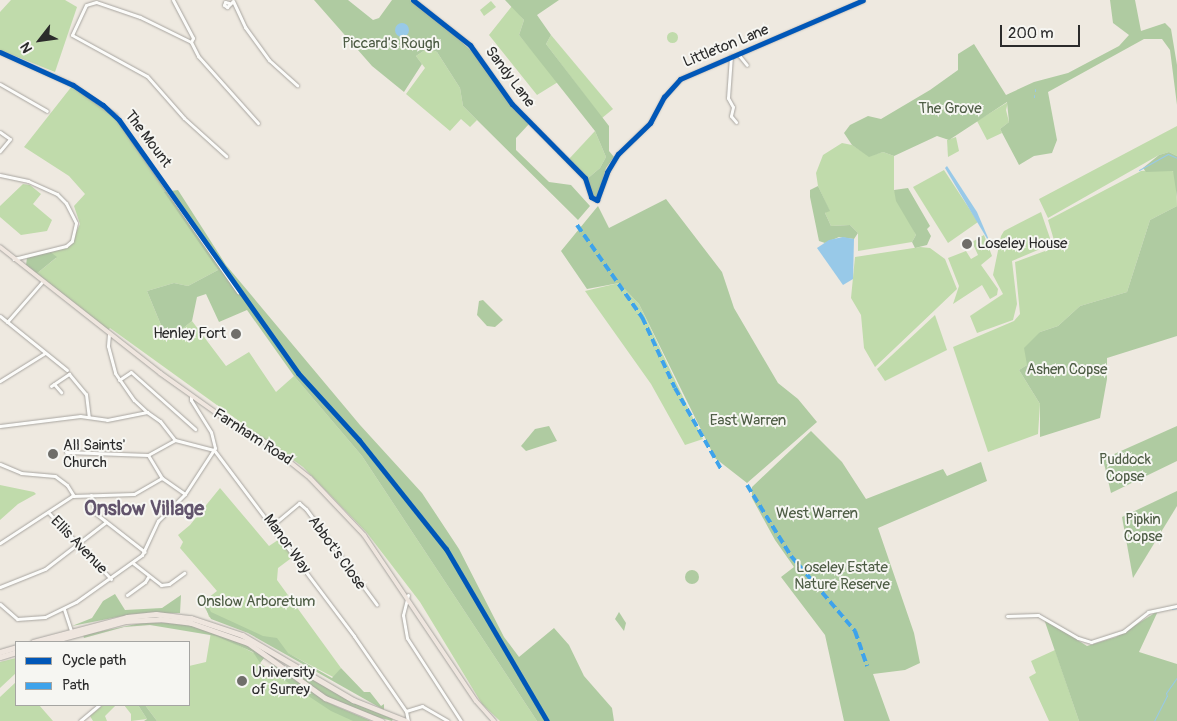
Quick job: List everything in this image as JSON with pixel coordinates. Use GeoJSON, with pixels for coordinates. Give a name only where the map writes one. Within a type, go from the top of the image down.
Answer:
{"type":"FeatureCollection","features":[{"type":"Feature","properties":{"kind":"highway"},"geometry":{"type":"LineString","coordinates":[[37,641],[139,615],[173,615],[203,621],[248,638],[362,705],[407,721]]}},
{"type":"Feature","properties":{"kind":"highway"},"geometry":{"type":"LineString","coordinates":[[52,641],[126,621],[160,619],[191,623],[243,640],[325,698],[381,721]]}},
{"type":"Feature","properties":{"kind":"highway"},"geometry":{"type":"LineString","coordinates":[[0,652],[15,647]]}},
{"type":"Feature","properties":{"kind":"highway"},"geometry":{"type":"LineString","coordinates":[[0,658],[15,652]]}},
{"type":"Feature","properties":{"kind":"main road","name":"Farnham Road"},"geometry":{"type":"LineString","coordinates":[[0,247],[42,282],[191,396],[236,428],[265,442],[310,478],[364,535],[408,595],[476,701],[494,721]]}},
{"type":"Feature","properties":{"kind":"street"},"geometry":{"type":"LineString","coordinates":[[173,0],[193,38],[192,42],[198,56],[258,123]]}},
{"type":"Feature","properties":{"kind":"street","name":"Sandy Lane"},"geometry":{"type":"LineString","coordinates":[[413,0],[470,45],[512,104],[585,178],[591,197],[597,200]]}},
{"type":"Feature","properties":{"kind":"street","name":"Littleton Lane"},"geometry":{"type":"LineString","coordinates":[[597,200],[606,172],[618,154],[650,123],[670,90],[689,73],[863,0]]}},
{"type":"Feature","properties":{"kind":"street"},"geometry":{"type":"LineString","coordinates":[[229,3],[234,1],[245,27],[269,60],[296,85]]}},
{"type":"Feature","properties":{"kind":"street"},"geometry":{"type":"LineString","coordinates":[[192,42],[140,17],[96,2],[86,5],[72,35],[147,76],[184,118],[226,156]]}},
{"type":"Feature","properties":{"kind":"street","name":"The Mount"},"geometry":{"type":"LineString","coordinates":[[0,52],[60,78],[115,115],[238,292]]}},
{"type":"Feature","properties":{"kind":"street"},"geometry":{"type":"LineString","coordinates":[[738,54],[747,64]]}},
{"type":"Feature","properties":{"kind":"street"},"geometry":{"type":"LineString","coordinates":[[731,56],[728,98],[733,107],[731,116],[736,122]]}},
{"type":"Feature","properties":{"kind":"street"},"geometry":{"type":"LineString","coordinates":[[0,84],[47,111]]}},
{"type":"Feature","properties":{"kind":"street"},"geometry":{"type":"LineString","coordinates":[[0,132],[12,141],[0,151]]}},
{"type":"Feature","properties":{"kind":"street"},"geometry":{"type":"LineString","coordinates":[[0,176],[44,186],[66,203],[73,213],[74,234],[66,246],[14,259]]}},
{"type":"Feature","properties":{"kind":"street"},"geometry":{"type":"LineString","coordinates":[[19,264],[24,256]]}},
{"type":"Feature","properties":{"kind":"street"},"geometry":{"type":"LineString","coordinates":[[42,282],[3,319],[67,370]]}},
{"type":"Feature","properties":{"kind":"street"},"geometry":{"type":"LineString","coordinates":[[109,334],[111,364],[119,380],[139,405],[166,427],[175,440],[214,450]]}},
{"type":"Feature","properties":{"kind":"street"},"geometry":{"type":"LineString","coordinates":[[0,381],[45,353]]}},
{"type":"Feature","properties":{"kind":"street"},"geometry":{"type":"LineString","coordinates":[[119,380],[131,372],[195,430]]}},
{"type":"Feature","properties":{"kind":"street"},"geometry":{"type":"LineString","coordinates":[[61,392],[52,385],[69,374],[86,394],[86,410],[89,417]]}},
{"type":"Feature","properties":{"kind":"street"},"geometry":{"type":"LineString","coordinates":[[0,604],[20,620],[38,619],[64,609],[111,579],[133,563],[144,552],[158,521],[185,494],[214,450],[211,432],[191,396]]}},
{"type":"Feature","properties":{"kind":"street"},"geometry":{"type":"LineString","coordinates":[[137,413],[139,405]]}},
{"type":"Feature","properties":{"kind":"street"},"geometry":{"type":"LineString","coordinates":[[80,416],[86,410]]}},
{"type":"Feature","properties":{"kind":"street"},"geometry":{"type":"LineString","coordinates":[[0,426],[80,416],[107,420],[147,412]]}},
{"type":"Feature","properties":{"kind":"street"},"geometry":{"type":"LineString","coordinates":[[66,452],[148,455],[175,440]]}},
{"type":"Feature","properties":{"kind":"street","name":"Manor Way"},"geometry":{"type":"LineString","coordinates":[[214,450],[274,524],[406,711],[407,721]]}},
{"type":"Feature","properties":{"kind":"street"},"geometry":{"type":"LineString","coordinates":[[148,455],[162,478],[185,494]]}},
{"type":"Feature","properties":{"kind":"street"},"geometry":{"type":"LineString","coordinates":[[0,464],[21,473],[55,476],[68,485],[74,496]]}},
{"type":"Feature","properties":{"kind":"street"},"geometry":{"type":"LineString","coordinates":[[0,543],[74,496],[134,494],[162,478]]}},
{"type":"Feature","properties":{"kind":"street"},"geometry":{"type":"LineString","coordinates":[[91,495],[94,510],[144,552]]}},
{"type":"Feature","properties":{"kind":"street","name":"Abbot's Close"},"geometry":{"type":"LineString","coordinates":[[274,524],[299,503],[306,509],[377,604]]}},
{"type":"Feature","properties":{"kind":"street","name":"Ellis Avenue"},"geometry":{"type":"LineString","coordinates":[[48,512],[111,579]]}},
{"type":"Feature","properties":{"kind":"street"},"geometry":{"type":"LineString","coordinates":[[0,587],[39,572],[79,545],[106,522]]}},
{"type":"Feature","properties":{"kind":"street"},"geometry":{"type":"LineString","coordinates":[[133,563],[148,577],[166,585],[184,573]]}},
{"type":"Feature","properties":{"kind":"street"},"geometry":{"type":"LineString","coordinates":[[127,595],[145,582],[148,577]]}},
{"type":"Feature","properties":{"kind":"street"},"geometry":{"type":"LineString","coordinates":[[408,595],[403,615],[407,638],[462,721]]}},
{"type":"Feature","properties":{"kind":"street"},"geometry":{"type":"LineString","coordinates":[[1007,616],[1038,615],[1078,638],[1092,642],[1124,631],[1148,612],[1177,606]]}},
{"type":"Feature","properties":{"kind":"street"},"geometry":{"type":"LineString","coordinates":[[64,609],[72,631]]}},
{"type":"Feature","properties":{"kind":"street"},"geometry":{"type":"LineString","coordinates":[[80,721],[98,706]]}},
{"type":"Feature","properties":{"kind":"street"},"geometry":{"type":"LineString","coordinates":[[406,711],[422,706],[448,721]]}},
{"type":"Feature","properties":{"kind":"green space"},"geometry":{"type":"Polygon","coordinates":[[[11,0],[65,0],[77,7],[55,72],[0,50],[0,12],[11,0]]]}},
{"type":"Feature","properties":{"kind":"green space","name":"Piccard's Rough"},"geometry":{"type":"Polygon","coordinates":[[[314,0],[348,0],[373,20],[379,18],[392,0],[410,0],[429,12],[478,57],[508,100],[529,124],[516,138],[516,150],[549,182],[571,185],[590,206],[578,220],[463,106],[460,88],[437,52],[428,48],[416,56],[422,64],[404,92],[372,66],[314,0]]]}},
{"type":"Feature","properties":{"kind":"green space"},"geometry":{"type":"Polygon","coordinates":[[[505,0],[559,0],[537,15],[551,35],[546,44],[609,126],[609,151],[614,157],[606,168],[597,198],[593,196],[587,179],[600,168],[606,157],[595,131],[519,35],[524,20],[505,0]]]}},
{"type":"Feature","properties":{"kind":"green space","name":"The Grove"},"geometry":{"type":"Polygon","coordinates":[[[1110,0],[1135,0],[1141,31],[1165,23],[1171,29],[1177,65],[1177,105],[1170,50],[1162,39],[1144,39],[1048,92],[1057,140],[1052,153],[1034,156],[1019,165],[1000,129],[1009,122],[1007,102],[949,140],[937,136],[894,156],[883,152],[869,157],[852,145],[844,133],[850,125],[868,116],[881,119],[930,90],[958,70],[958,54],[974,44],[1006,95],[1034,82],[1068,73],[1119,46],[1129,35],[1113,23],[1110,0]]]}},
{"type":"Feature","properties":{"kind":"green space"},"geometry":{"type":"Polygon","coordinates":[[[491,1],[496,7],[484,16],[480,10],[491,1]]]}},
{"type":"Feature","properties":{"kind":"green space"},"geometry":{"type":"Polygon","coordinates":[[[512,6],[524,20],[519,35],[558,82],[537,95],[489,35],[512,6]]]}},
{"type":"Feature","properties":{"kind":"green space"},"geometry":{"type":"Polygon","coordinates":[[[672,31],[678,37],[672,43],[666,37],[672,31]]]}},
{"type":"Feature","properties":{"kind":"green space"},"geometry":{"type":"Polygon","coordinates":[[[551,35],[613,109],[602,118],[546,44],[551,35]]]}},
{"type":"Feature","properties":{"kind":"green space"},"geometry":{"type":"Polygon","coordinates":[[[428,48],[437,52],[460,88],[463,106],[477,120],[470,127],[461,119],[450,131],[406,94],[425,68],[416,56],[428,48]]]}},
{"type":"Feature","properties":{"kind":"green space"},"geometry":{"type":"Polygon","coordinates":[[[72,86],[104,107],[122,126],[169,191],[218,270],[188,286],[174,283],[147,291],[161,325],[177,333],[192,321],[226,366],[249,352],[276,392],[294,376],[362,456],[537,721],[500,721],[482,704],[420,602],[367,533],[303,467],[110,328],[107,331],[35,275],[56,258],[49,251],[62,249],[72,241],[80,224],[74,206],[85,194],[69,176],[24,147],[72,86]]]}},
{"type":"Feature","properties":{"kind":"green space"},"geometry":{"type":"Polygon","coordinates":[[[1008,102],[1006,110],[1009,122],[1000,129],[1002,133],[987,140],[977,121],[1008,102]]]}},
{"type":"Feature","properties":{"kind":"green space"},"geometry":{"type":"Polygon","coordinates":[[[1177,126],[1177,156],[1169,152],[1159,155],[1048,218],[1039,199],[1177,126]]]}},
{"type":"Feature","properties":{"kind":"green space"},"geometry":{"type":"Polygon","coordinates":[[[595,131],[606,157],[600,168],[587,179],[569,159],[595,131]]]}},
{"type":"Feature","properties":{"kind":"green space"},"geometry":{"type":"Polygon","coordinates":[[[956,137],[959,151],[948,157],[947,140],[956,137]]]}},
{"type":"Feature","properties":{"kind":"green space"},"geometry":{"type":"Polygon","coordinates":[[[842,143],[852,145],[869,156],[883,152],[894,156],[894,190],[916,235],[912,242],[858,251],[858,233],[850,225],[831,226],[825,213],[829,210],[818,186],[816,173],[823,155],[842,143]]]}},
{"type":"Feature","properties":{"kind":"green space"},"geometry":{"type":"Polygon","coordinates":[[[1169,152],[1177,156],[1177,197],[1173,171],[1146,172],[1143,168],[1159,155],[1169,152]]]}},
{"type":"Feature","properties":{"kind":"green space"},"geometry":{"type":"Polygon","coordinates":[[[1170,169],[1176,174],[1177,206],[1150,220],[1127,292],[1080,306],[1058,326],[1040,332],[1027,365],[1019,370],[1040,404],[1038,434],[988,452],[953,347],[1014,321],[1020,314],[1015,262],[1056,247],[1048,220],[1141,171],[1170,169]]]}},
{"type":"Feature","properties":{"kind":"green space"},"geometry":{"type":"Polygon","coordinates":[[[944,170],[978,222],[948,243],[913,187],[944,170]]]}},
{"type":"Feature","properties":{"kind":"green space"},"geometry":{"type":"Polygon","coordinates":[[[23,184],[30,185],[41,194],[33,204],[52,220],[47,231],[21,235],[0,217],[0,206],[23,184]]]}},
{"type":"Feature","properties":{"kind":"green space"},"geometry":{"type":"Polygon","coordinates":[[[818,186],[830,211],[825,213],[831,226],[850,225],[858,233],[854,239],[839,237],[825,243],[819,241],[810,197],[810,190],[818,186]]]}},
{"type":"Feature","properties":{"kind":"green space"},"geometry":{"type":"Polygon","coordinates":[[[908,188],[930,226],[927,229],[931,236],[927,245],[915,248],[912,242],[916,235],[896,201],[894,190],[908,188]]]}},
{"type":"Feature","properties":{"kind":"green space"},"geometry":{"type":"Polygon","coordinates":[[[178,190],[226,265],[360,425],[422,493],[459,549],[504,637],[519,657],[554,628],[569,645],[584,676],[612,708],[614,721],[537,721],[362,456],[294,376],[247,310],[219,322],[206,294],[197,297],[192,321],[177,333],[171,335],[161,325],[147,291],[174,283],[188,286],[218,270],[164,192],[178,190]]]}},
{"type":"Feature","properties":{"kind":"green space","name":"East Warren"},"geometry":{"type":"Polygon","coordinates":[[[666,199],[722,272],[734,308],[778,383],[798,399],[817,422],[747,483],[715,458],[639,304],[619,283],[587,289],[561,251],[598,206],[609,228],[666,199]]]}},
{"type":"Feature","properties":{"kind":"green space","name":"Ashen Copse"},"geometry":{"type":"Polygon","coordinates":[[[1177,206],[1177,336],[1107,358],[1107,379],[1100,418],[1040,437],[1040,404],[1019,370],[1027,365],[1024,348],[1040,332],[1058,326],[1080,306],[1127,292],[1150,220],[1177,206]]]}},
{"type":"Feature","properties":{"kind":"green space"},"geometry":{"type":"Polygon","coordinates":[[[1041,212],[1052,244],[1012,261],[1017,304],[1013,320],[977,333],[970,316],[1003,294],[993,275],[1001,236],[1004,231],[1041,212]]]}},
{"type":"Feature","properties":{"kind":"green space"},"geometry":{"type":"Polygon","coordinates":[[[984,235],[992,256],[981,265],[998,289],[997,295],[990,299],[982,285],[953,304],[959,286],[948,258],[966,251],[971,259],[978,255],[972,242],[984,235]]]}},
{"type":"Feature","properties":{"kind":"green space"},"geometry":{"type":"Polygon","coordinates":[[[920,247],[930,248],[945,259],[957,289],[875,367],[864,348],[861,315],[851,298],[855,257],[920,247]]]}},
{"type":"Feature","properties":{"kind":"green space"},"geometry":{"type":"Polygon","coordinates":[[[49,251],[57,257],[35,275],[26,265],[27,258],[49,251]]]}},
{"type":"Feature","properties":{"kind":"green space"},"geometry":{"type":"Polygon","coordinates":[[[619,283],[639,304],[703,439],[685,445],[651,384],[585,291],[619,283]]]}},
{"type":"Feature","properties":{"kind":"green space"},"geometry":{"type":"Polygon","coordinates":[[[483,300],[503,320],[495,327],[487,326],[477,315],[479,301],[483,300]]]}},
{"type":"Feature","properties":{"kind":"green space"},"geometry":{"type":"Polygon","coordinates":[[[935,315],[947,350],[885,381],[877,369],[935,315]]]}},
{"type":"Feature","properties":{"kind":"green space"},"geometry":{"type":"Polygon","coordinates":[[[549,426],[557,441],[526,451],[521,446],[535,429],[549,426]]]}},
{"type":"Feature","properties":{"kind":"green space","name":"Puddock Copse"},"geometry":{"type":"Polygon","coordinates":[[[1177,426],[1177,461],[1111,493],[1103,459],[1177,426]]]}},
{"type":"Feature","properties":{"kind":"green space","name":"West Warren"},"geometry":{"type":"Polygon","coordinates":[[[811,431],[842,462],[866,499],[943,469],[947,476],[981,462],[987,481],[878,528],[914,633],[920,663],[905,670],[873,674],[890,721],[844,721],[825,635],[781,577],[794,567],[775,540],[752,498],[752,487],[811,431]]]}},
{"type":"Feature","properties":{"kind":"green space"},"geometry":{"type":"Polygon","coordinates":[[[0,485],[36,494],[18,504],[0,520],[0,485]]]}},
{"type":"Feature","properties":{"kind":"green space","name":"Onslow Arboretum"},"geometry":{"type":"Polygon","coordinates":[[[220,488],[269,546],[281,538],[294,556],[278,568],[277,580],[341,668],[335,678],[230,623],[209,617],[204,601],[217,591],[180,548],[183,542],[178,535],[190,525],[220,488]]]}},
{"type":"Feature","properties":{"kind":"green space","name":"Pipkin Copse"},"geometry":{"type":"Polygon","coordinates":[[[1177,491],[1177,506],[1133,578],[1122,517],[1177,491]]]}},
{"type":"Feature","properties":{"kind":"green space"},"geometry":{"type":"Polygon","coordinates":[[[692,570],[697,572],[699,577],[697,582],[692,584],[687,582],[685,577],[687,572],[692,570]]]}},
{"type":"Feature","properties":{"kind":"green space"},"geometry":{"type":"Polygon","coordinates":[[[115,594],[125,610],[162,608],[181,595],[180,613],[133,614],[72,626],[92,618],[103,601],[115,594]]]}},
{"type":"Feature","properties":{"kind":"green space"},"geometry":{"type":"Polygon","coordinates":[[[205,600],[211,612],[263,636],[277,638],[288,653],[332,678],[341,668],[364,692],[370,692],[381,706],[384,704],[384,710],[248,633],[211,619],[202,602],[205,600]]]}},
{"type":"Feature","properties":{"kind":"green space"},"geometry":{"type":"Polygon","coordinates":[[[1158,611],[1139,652],[1177,664],[1177,721],[1079,721],[1044,619],[1087,646],[1116,637],[1158,611]]]}},
{"type":"Feature","properties":{"kind":"green space"},"geometry":{"type":"Polygon","coordinates":[[[619,612],[626,623],[624,631],[615,619],[619,612]]]}},
{"type":"Feature","properties":{"kind":"green space"},"geometry":{"type":"Polygon","coordinates":[[[146,622],[186,624],[241,642],[275,664],[326,702],[371,721],[353,721],[331,711],[269,670],[273,664],[264,658],[260,663],[253,652],[216,636],[150,625],[124,627],[84,638],[83,635],[146,622]]]}},
{"type":"Feature","properties":{"kind":"green space","name":"University of Surrey"},"geometry":{"type":"Polygon","coordinates":[[[211,632],[264,658],[260,663],[269,670],[363,721],[157,721],[146,706],[190,706],[190,666],[206,662],[211,632]]]}},
{"type":"Feature","properties":{"kind":"green space"},"geometry":{"type":"Polygon","coordinates":[[[1055,650],[1079,721],[1049,721],[1029,677],[1036,673],[1031,661],[1055,650]]]}},
{"type":"Feature","properties":{"kind":"green space"},"geometry":{"type":"Polygon","coordinates":[[[15,658],[15,674],[0,688],[0,662],[15,658]]]}},
{"type":"Feature","properties":{"kind":"green space"},"geometry":{"type":"Polygon","coordinates":[[[295,668],[351,702],[393,719],[392,721],[366,714],[326,697],[289,669],[295,668]]]}},
{"type":"Feature","properties":{"kind":"green space"},"geometry":{"type":"Polygon","coordinates":[[[15,683],[15,706],[40,706],[53,721],[0,721],[0,697],[15,683]]]}},
{"type":"Feature","properties":{"kind":"green space"},"geometry":{"type":"Polygon","coordinates":[[[102,706],[115,706],[105,716],[107,721],[93,721],[90,716],[102,706]]]}},
{"type":"Feature","properties":{"kind":"green space"},"geometry":{"type":"Polygon","coordinates":[[[125,706],[139,706],[147,719],[131,721],[131,714],[125,706]]]}},
{"type":"Feature","properties":{"kind":"green space"},"geometry":{"type":"Polygon","coordinates":[[[139,706],[146,706],[157,721],[144,721],[147,719],[139,706]]]}},
{"type":"Feature","properties":{"kind":"water"},"geometry":{"type":"Polygon","coordinates":[[[399,23],[405,23],[409,30],[405,37],[399,37],[395,33],[395,27],[399,23]]]}},
{"type":"Feature","properties":{"kind":"water"},"geometry":{"type":"Polygon","coordinates":[[[947,166],[977,212],[992,247],[945,168],[947,166]]]}},
{"type":"Feature","properties":{"kind":"water"},"geometry":{"type":"Polygon","coordinates":[[[843,237],[854,239],[853,279],[843,285],[817,248],[829,240],[843,237]]]}},
{"type":"Feature","properties":{"kind":"waterway"},"geometry":{"type":"LineString","coordinates":[[1139,170],[1168,154],[1177,158]]}},
{"type":"Feature","properties":{"kind":"waterway"},"geometry":{"type":"LineString","coordinates":[[1172,609],[1177,608]]}},
{"type":"Feature","properties":{"kind":"waterway"},"geometry":{"type":"LineString","coordinates":[[1154,721],[1167,696],[1166,693],[1177,677]]}},
{"type":"Feature","properties":{"kind":"marked path"},"geometry":{"type":"LineString","coordinates":[[577,225],[642,317],[675,388],[721,469]]}},
{"type":"Feature","properties":{"kind":"marked path"},"geometry":{"type":"LineString","coordinates":[[747,485],[791,556],[855,631],[867,666]]}},
{"type":"Feature","properties":{"kind":"cycle path"},"geometry":{"type":"LineString","coordinates":[[413,0],[470,45],[512,104],[585,178],[591,197],[597,200],[607,172],[618,154],[650,123],[664,97],[680,79],[863,0]]}},
{"type":"Feature","properties":{"kind":"cycle path"},"geometry":{"type":"LineString","coordinates":[[0,52],[73,85],[103,105],[119,120],[298,373],[359,440],[446,549],[547,721]]}},
{"type":"Feature","properties":{"kind":"place","name":"Loseley House"},"geometry":{"type":"Point","coordinates":[967,244]}},
{"type":"Feature","properties":{"kind":"place","name":"Henley Fort"},"geometry":{"type":"Point","coordinates":[236,334]}},
{"type":"Feature","properties":{"kind":"place","name":"All Saints' Church"},"geometry":{"type":"Point","coordinates":[53,454]}},
{"type":"Feature","properties":{"kind":"place","name":"University of Surrey"},"geometry":{"type":"Point","coordinates":[242,681]}},
{"type":"Feature","properties":{"kind":"district","name":"Onslow Village"},"geometry":{"type":"Point","coordinates":[144,508]}},
{"type":"Feature","properties":{"kind":"park label","name":"Loseley Estate Nature Reserve"},"geometry":{"type":"Point","coordinates":[842,576]}}]}
